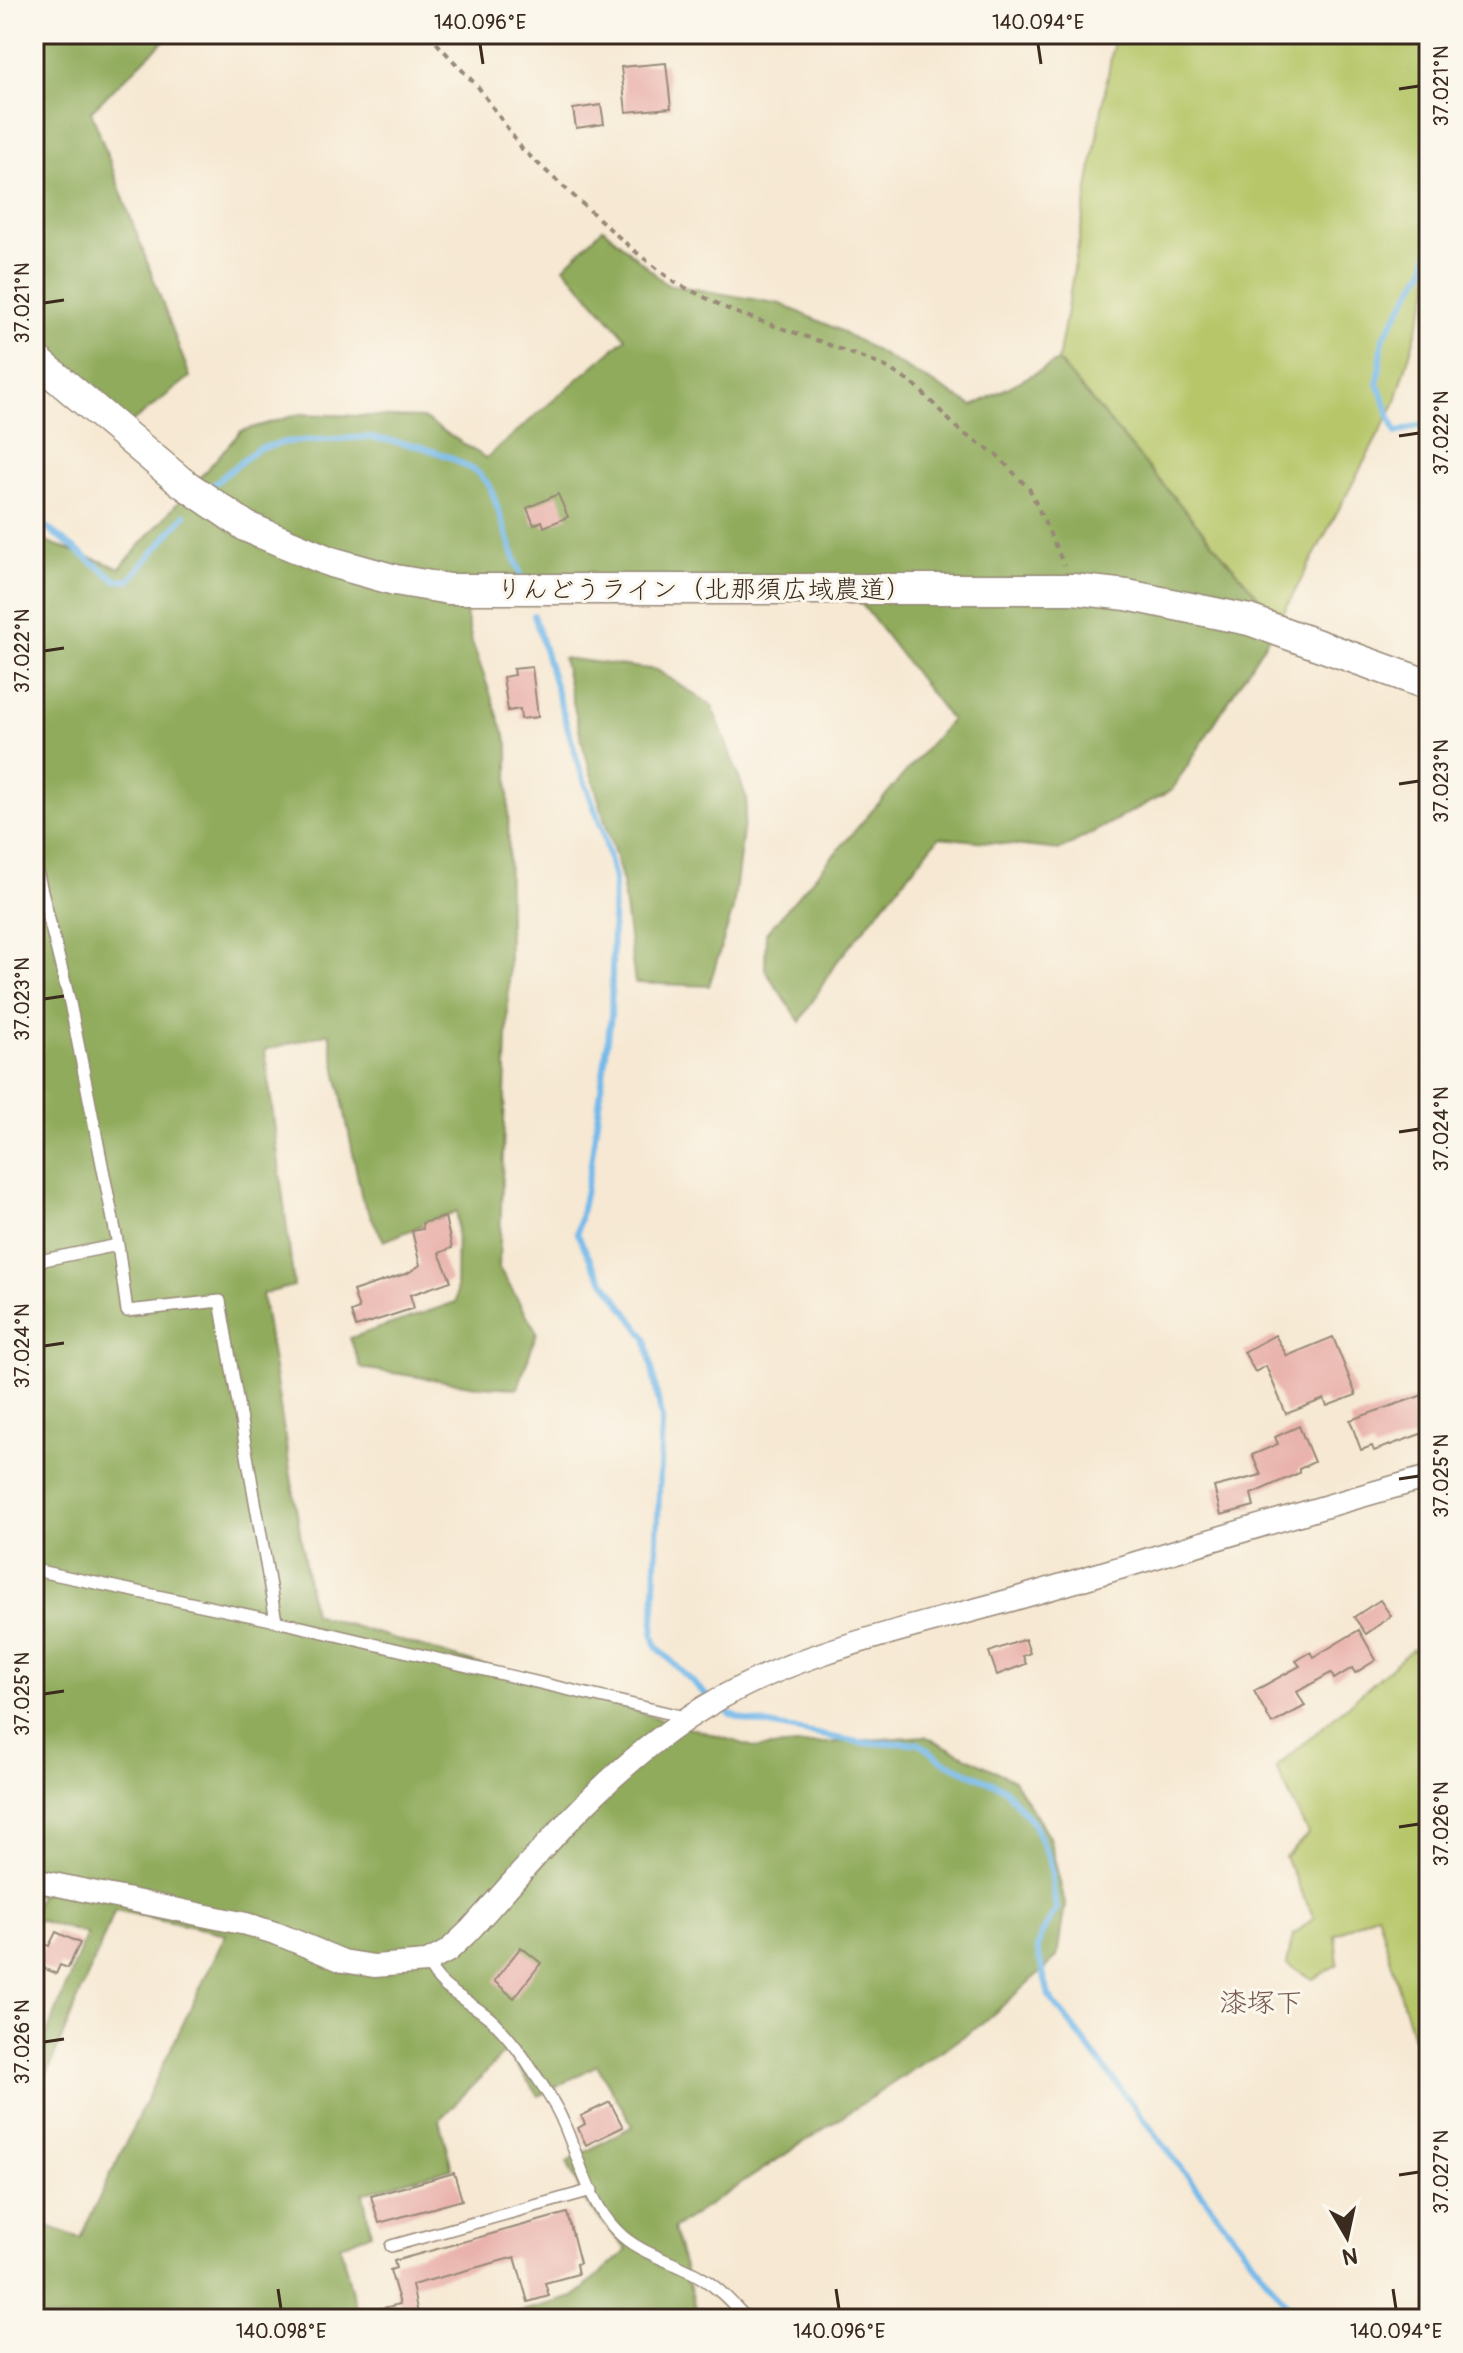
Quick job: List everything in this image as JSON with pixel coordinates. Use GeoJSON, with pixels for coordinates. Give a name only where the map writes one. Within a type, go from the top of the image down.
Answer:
{"type":"FeatureCollection","features":[{"type":"Feature","properties":{"kind":"street","name":"りんどうライン（北那須広域農道）"},"geometry":{"type":"LineString","coordinates":[[34,358],[180,481],[247,527],[331,562],[395,580],[449,589],[509,590],[1073,589],[1141,597],[1249,620],[1429,685]]}},
{"type":"Feature","properties":{"kind":"street"},"geometry":{"type":"LineString","coordinates":[[34,1880],[246,1924],[343,1961],[374,1966],[427,1962],[448,1951],[469,1931],[598,1789],[640,1753],[689,1718],[744,1686],[843,1648],[1429,1477]]}},
{"type":"Feature","properties":{"kind":"lane"},"geometry":{"type":"LineString","coordinates":[[34,859],[70,1003],[118,1245],[127,1311],[220,1301],[276,1621]]}},
{"type":"Feature","properties":{"kind":"lane"},"geometry":{"type":"LineString","coordinates":[[34,1262],[118,1245]]}},
{"type":"Feature","properties":{"kind":"lane"},"geometry":{"type":"LineString","coordinates":[[34,1570],[276,1621],[689,1718]]}},
{"type":"Feature","properties":{"kind":"lane"},"geometry":{"type":"LineString","coordinates":[[427,1962],[446,1990],[465,2000],[494,2023],[531,2068],[562,2119],[608,2222],[620,2235],[641,2249],[702,2278],[728,2297],[747,2319]]}},
{"type":"Feature","properties":{"kind":"lane"},"geometry":{"type":"LineString","coordinates":[[391,2246],[592,2190]]}},
{"type":"Feature","properties":{"kind":"path"},"geometry":{"type":"LineString","coordinates":[[428,34],[479,88],[522,149],[631,248],[674,282],[734,312],[886,367],[916,386],[961,432],[996,454],[1030,490],[1055,540],[1073,589]]}},
{"type":"Feature","properties":{"kind":"green space"},"geometry":{"type":"Polygon","coordinates":[[[34,34],[171,34],[91,111],[190,377],[131,423],[34,340],[34,34]]]}},
{"type":"Feature","properties":{"kind":"green space"},"geometry":{"type":"Polygon","coordinates":[[[1115,34],[1429,34],[1429,289],[1395,404],[1279,621],[1058,361],[1115,34]]]}},
{"type":"Feature","properties":{"kind":"green space"},"geometry":{"type":"Polygon","coordinates":[[[603,228],[666,284],[781,304],[841,331],[973,406],[1058,361],[1279,621],[1172,790],[1060,850],[939,837],[835,964],[800,1022],[765,970],[766,933],[951,720],[844,581],[463,600],[472,642],[508,744],[509,979],[499,1268],[537,1332],[518,1388],[477,1386],[361,1368],[350,1338],[456,1302],[457,1211],[384,1241],[362,1199],[329,1033],[265,1050],[294,1286],[262,1294],[313,1614],[757,1748],[925,1736],[1014,1780],[1049,1837],[1065,1904],[1057,1957],[982,2024],[673,2229],[699,2319],[493,2319],[574,2297],[627,2250],[586,2203],[567,2162],[633,2126],[597,2065],[539,2096],[506,2051],[439,2120],[452,2168],[363,2193],[371,2233],[340,2246],[359,2319],[34,2319],[34,2221],[80,2238],[226,1934],[115,1910],[34,2105],[34,2066],[87,1934],[34,1919],[34,1908],[40,1895],[34,1893],[34,547],[42,540],[120,568],[241,431],[300,414],[423,418],[486,458],[626,338],[564,267],[603,228]]]}},
{"type":"Feature","properties":{"kind":"green space"},"geometry":{"type":"Polygon","coordinates":[[[563,658],[657,670],[712,706],[747,799],[733,909],[709,986],[635,983],[621,875],[583,746],[563,658]]]}},
{"type":"Feature","properties":{"kind":"green space"},"geometry":{"type":"Polygon","coordinates":[[[1412,1649],[1429,1666],[1429,2041],[1413,2037],[1377,1913],[1335,1935],[1338,1964],[1313,1979],[1287,1964],[1293,1935],[1314,1918],[1285,1857],[1308,1834],[1276,1768],[1412,1649]]]}},
{"type":"Feature","properties":{"kind":"building"},"geometry":{"type":"Polygon","coordinates":[[[666,63],[671,108],[626,112],[621,67],[666,63]]]}},
{"type":"Feature","properties":{"kind":"building"},"geometry":{"type":"Polygon","coordinates":[[[601,105],[604,124],[576,128],[573,109],[601,105]]]}},
{"type":"Feature","properties":{"kind":"building"},"geometry":{"type":"Polygon","coordinates":[[[558,494],[568,517],[544,527],[542,521],[534,525],[527,508],[558,494]]]}},
{"type":"Feature","properties":{"kind":"building"},"geometry":{"type":"Polygon","coordinates":[[[532,667],[538,717],[521,719],[520,709],[508,711],[503,677],[514,675],[513,669],[532,667]]]}},
{"type":"Feature","properties":{"kind":"building"},"geometry":{"type":"Polygon","coordinates":[[[445,1217],[452,1248],[439,1253],[451,1281],[410,1295],[414,1308],[356,1327],[351,1312],[359,1309],[353,1291],[408,1273],[420,1265],[412,1231],[423,1229],[422,1223],[445,1217]]]}},
{"type":"Feature","properties":{"kind":"building"},"geometry":{"type":"Polygon","coordinates":[[[1275,1335],[1287,1356],[1333,1337],[1356,1395],[1327,1406],[1324,1399],[1286,1414],[1266,1366],[1255,1372],[1244,1352],[1275,1335]]]}},
{"type":"Feature","properties":{"kind":"building"},"geometry":{"type":"Polygon","coordinates":[[[1429,1393],[1429,1431],[1374,1451],[1372,1446],[1361,1450],[1350,1420],[1429,1393]]]}},
{"type":"Feature","properties":{"kind":"building"},"geometry":{"type":"Polygon","coordinates":[[[1299,1426],[1314,1462],[1299,1469],[1299,1473],[1251,1494],[1254,1506],[1221,1515],[1214,1487],[1261,1475],[1252,1455],[1278,1444],[1275,1437],[1299,1426]]]}},
{"type":"Feature","properties":{"kind":"building"},"geometry":{"type":"Polygon","coordinates":[[[1380,1600],[1391,1616],[1366,1634],[1354,1617],[1380,1600]]]}},
{"type":"Feature","properties":{"kind":"building"},"geometry":{"type":"Polygon","coordinates":[[[1359,1630],[1376,1660],[1355,1673],[1352,1668],[1334,1679],[1331,1673],[1297,1692],[1305,1706],[1272,1724],[1254,1691],[1300,1666],[1296,1661],[1311,1652],[1314,1657],[1359,1630]]]}},
{"type":"Feature","properties":{"kind":"building"},"geometry":{"type":"Polygon","coordinates":[[[1025,1639],[1030,1653],[1023,1656],[1026,1664],[997,1675],[989,1652],[1025,1639]]]}},
{"type":"Feature","properties":{"kind":"building"},"geometry":{"type":"Polygon","coordinates":[[[56,1932],[80,1943],[68,1968],[60,1965],[56,1974],[35,1964],[45,1944],[49,1946],[56,1932]]]}},
{"type":"Feature","properties":{"kind":"building"},"geometry":{"type":"Polygon","coordinates":[[[521,1947],[541,1963],[514,1998],[494,1981],[521,1947]]]}},
{"type":"Feature","properties":{"kind":"building"},"geometry":{"type":"Polygon","coordinates":[[[610,2102],[623,2127],[586,2145],[578,2128],[585,2124],[581,2116],[610,2102]]]}},
{"type":"Feature","properties":{"kind":"building"},"geometry":{"type":"Polygon","coordinates":[[[454,2173],[462,2200],[379,2223],[371,2196],[454,2173]]]}},
{"type":"Feature","properties":{"kind":"building"},"geometry":{"type":"Polygon","coordinates":[[[567,2213],[580,2263],[576,2264],[578,2274],[545,2283],[549,2296],[528,2302],[515,2257],[412,2285],[419,2319],[366,2319],[366,2312],[400,2304],[390,2270],[396,2268],[394,2261],[567,2213]]]}},
{"type":"Feature","properties":{"kind":"waterway"},"geometry":{"type":"LineString","coordinates":[[1429,252],[1424,270],[1383,338],[1378,384],[1396,433],[1429,425]]}},
{"type":"Feature","properties":{"kind":"waterway"},"geometry":{"type":"LineString","coordinates":[[215,483],[257,449],[286,442],[368,437],[419,446],[477,472],[490,486],[523,582]]}},
{"type":"Feature","properties":{"kind":"waterway"},"geometry":{"type":"LineString","coordinates":[[34,518],[116,580],[129,581],[185,515]]}},
{"type":"Feature","properties":{"kind":"waterway"},"geometry":{"type":"LineString","coordinates":[[534,615],[580,769],[602,829],[614,879],[611,1016],[590,1170],[577,1233],[594,1267],[646,1338],[662,1420],[653,1636],[657,1647],[708,1697]]}},
{"type":"Feature","properties":{"kind":"waterway"},"geometry":{"type":"LineString","coordinates":[[728,1713],[748,1721],[863,1743],[918,1743],[945,1762],[1004,1788],[1033,1823],[1050,1861],[1056,1910],[1037,1948],[1049,1996],[1298,2319]]}},
{"type":"Feature","properties":{"kind":"district","name":"漆塚下"},"geometry":{"type":"Point","coordinates":[1261,2002]}}]}
